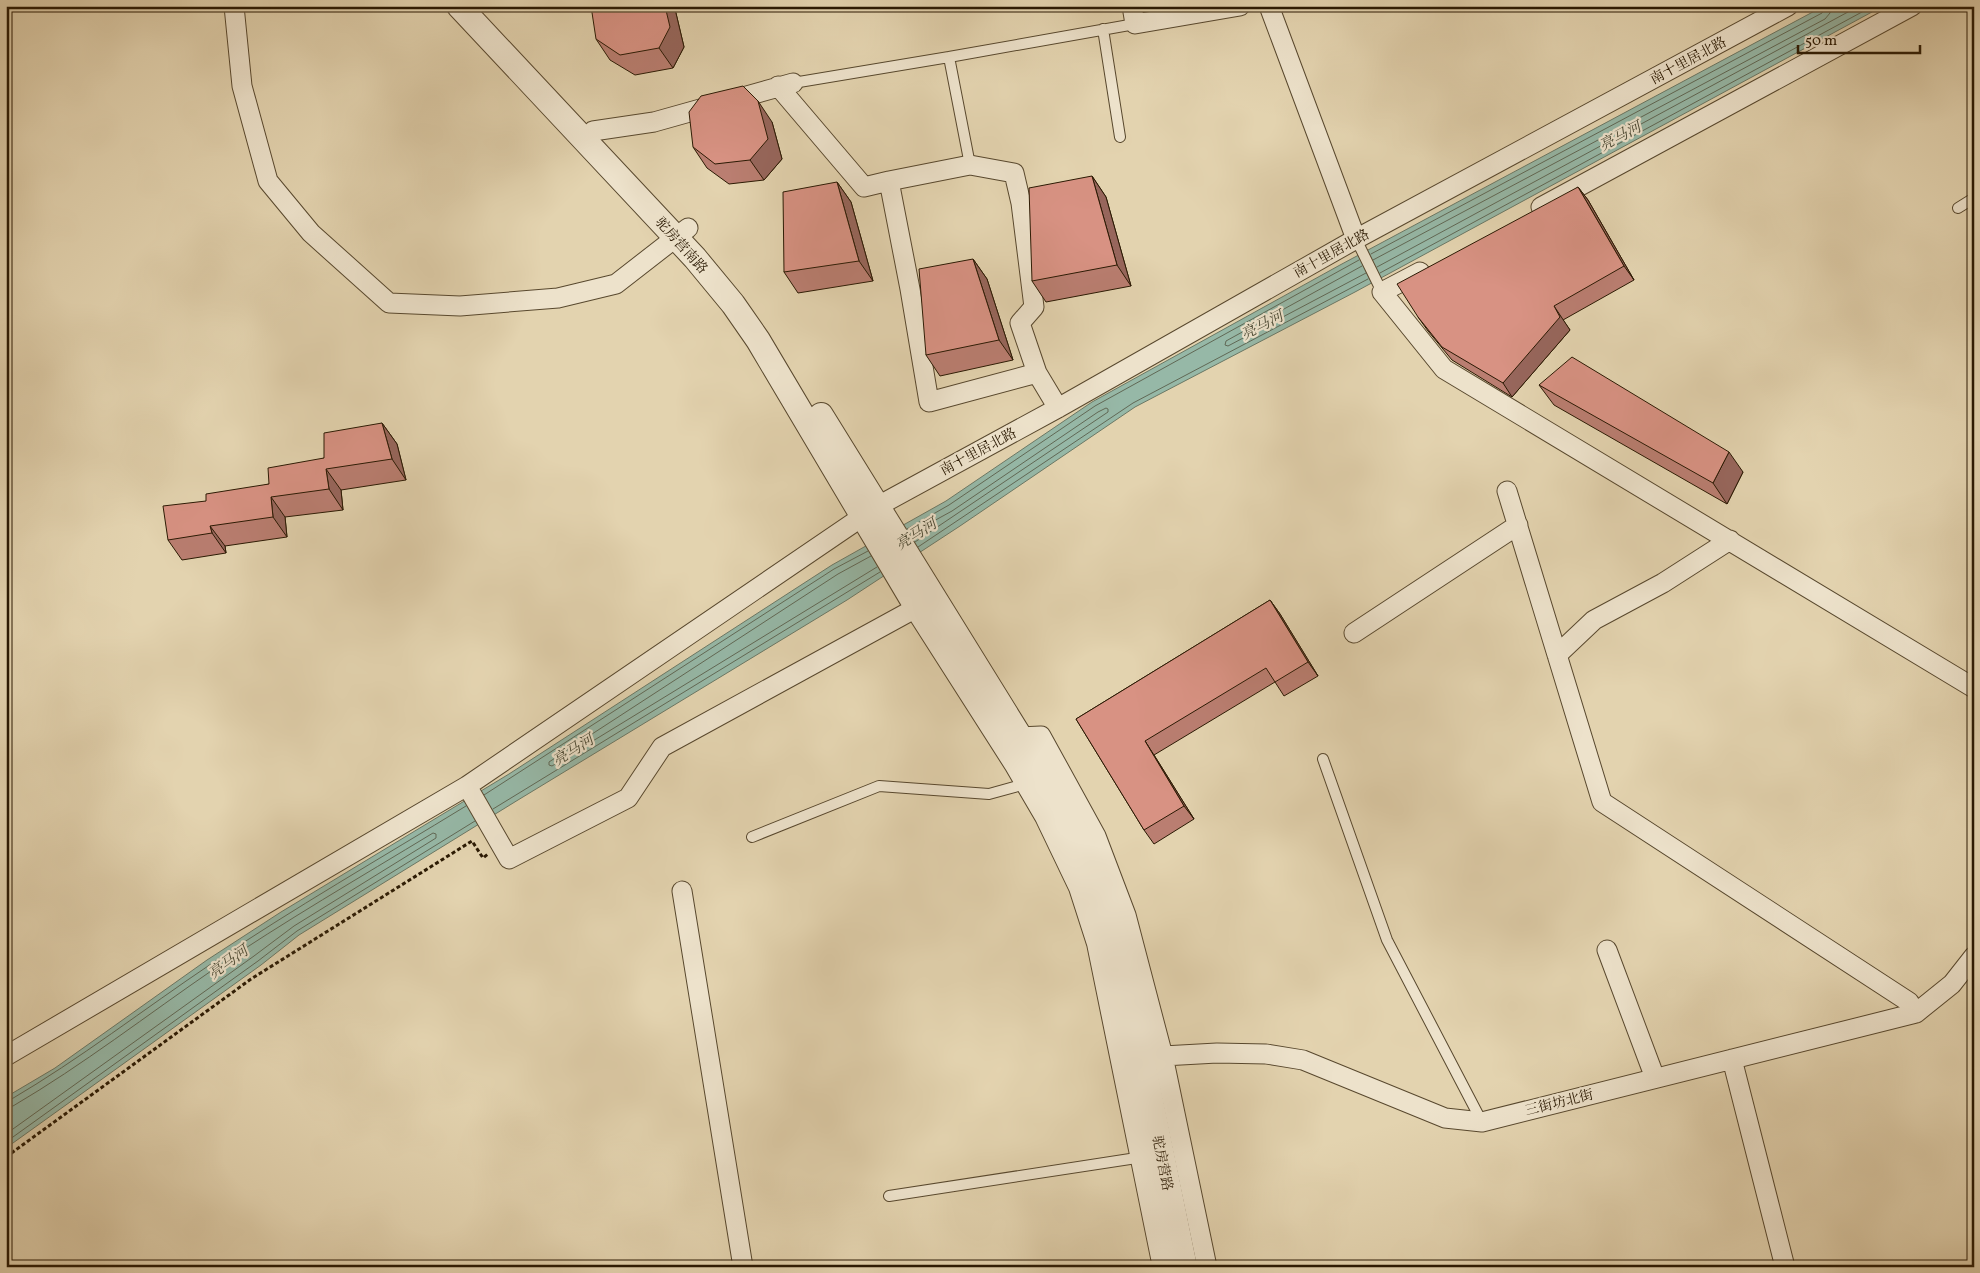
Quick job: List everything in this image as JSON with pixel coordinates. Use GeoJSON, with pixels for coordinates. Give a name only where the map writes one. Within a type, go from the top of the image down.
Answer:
{"type":"FeatureCollection","features":[{"type":"Feature","properties":{"kind":"street"},"geometry":{"type":"LineString","coordinates":[[234,6],[242,86],[268,181],[311,233],[389,303],[460,306],[558,298],[616,284],[682,232]]}},
{"type":"Feature","properties":{"kind":"street","name":"驼房营南路"},"geometry":{"type":"LineString","coordinates":[[459,6],[682,232],[732,280],[766,329],[870,511],[926,603]]}},
{"type":"Feature","properties":{"kind":"street","name":"驼房营南路"},"geometry":{"type":"LineString","coordinates":[[480,6],[594,131],[682,232]]}},
{"type":"Feature","properties":{"kind":"street"},"geometry":{"type":"LineString","coordinates":[[1133,15],[1240,6]]}},
{"type":"Feature","properties":{"kind":"street"},"geometry":{"type":"LineString","coordinates":[[1269,6],[1356,239]]}},
{"type":"Feature","properties":{"kind":"street","name":"南十里居北路"},"geometry":{"type":"LineString","coordinates":[[6,1056],[467,786],[870,511],[1058,408],[1356,239],[1788,6]]}},
{"type":"Feature","properties":{"kind":"street"},"geometry":{"type":"LineString","coordinates":[[1522,217],[1912,6]]}},
{"type":"Feature","properties":{"kind":"street"},"geometry":{"type":"LineString","coordinates":[[594,131],[654,122],[785,84],[864,187],[970,165],[1014,172],[1021,202],[1034,307],[1020,324],[1037,373],[1058,408]]}},
{"type":"Feature","properties":{"kind":"street"},"geometry":{"type":"LineString","coordinates":[[889,181],[929,402],[1037,373]]}},
{"type":"Feature","properties":{"kind":"street"},"geometry":{"type":"LineString","coordinates":[[1435,264],[1382,292],[1444,369],[1974,688]]}},
{"type":"Feature","properties":{"kind":"street"},"geometry":{"type":"LineString","coordinates":[[1507,491],[1602,802],[1909,1002],[1916,1013]]}},
{"type":"Feature","properties":{"kind":"street"},"geometry":{"type":"LineString","coordinates":[[1354,633],[1518,525]]}},
{"type":"Feature","properties":{"kind":"street"},"geometry":{"type":"LineString","coordinates":[[1557,655],[1594,620],[1664,583],[1730,540]]}},
{"type":"Feature","properties":{"kind":"street"},"geometry":{"type":"LineString","coordinates":[[926,603],[1020,737],[1037,780]]}},
{"type":"Feature","properties":{"kind":"street"},"geometry":{"type":"LineString","coordinates":[[926,603],[1037,780]]}},
{"type":"Feature","properties":{"kind":"street"},"geometry":{"type":"LineString","coordinates":[[467,786],[505,852],[628,798],[662,747],[926,603]]}},
{"type":"Feature","properties":{"kind":"street"},"geometry":{"type":"LineString","coordinates":[[1020,737],[1041,736],[1096,836],[1126,915],[1144,1059],[1207,1267]]}},
{"type":"Feature","properties":{"kind":"street","name":"驼房营路"},"geometry":{"type":"LineString","coordinates":[[1037,780],[1077,834],[1098,880],[1118,944],[1144,1059],[1152,1156],[1165,1267]]}},
{"type":"Feature","properties":{"kind":"street"},"geometry":{"type":"LineString","coordinates":[[682,891],[743,1267]]}},
{"type":"Feature","properties":{"kind":"street"},"geometry":{"type":"LineString","coordinates":[[1608,950],[1655,1078]]}},
{"type":"Feature","properties":{"kind":"street","name":"三街坊北街"},"geometry":{"type":"LineString","coordinates":[[1144,1059],[1217,1053],[1266,1054],[1303,1060],[1445,1118],[1482,1122],[1916,1013],[1952,984],[1974,956]]}},
{"type":"Feature","properties":{"kind":"street"},"geometry":{"type":"LineString","coordinates":[[1732,1059],[1785,1267]]}},
{"type":"Feature","properties":{"kind":"street","name":"驼房营路"},"geometry":{"type":"LineString","coordinates":[[1152,1156],[1185,1267]]}},
{"type":"Feature","properties":{"kind":"lane"},"geometry":{"type":"LineString","coordinates":[[785,84],[1103,29],[1133,15]]}},
{"type":"Feature","properties":{"kind":"lane"},"geometry":{"type":"LineString","coordinates":[[1103,29],[1120,137]]}},
{"type":"Feature","properties":{"kind":"lane"},"geometry":{"type":"LineString","coordinates":[[949,57],[970,165]]}},
{"type":"Feature","properties":{"kind":"lane"},"geometry":{"type":"LineString","coordinates":[[1958,208],[1974,198]]}},
{"type":"Feature","properties":{"kind":"lane"},"geometry":{"type":"LineString","coordinates":[[1356,239],[1382,292]]}},
{"type":"Feature","properties":{"kind":"lane"},"geometry":{"type":"LineString","coordinates":[[1323,759],[1387,940],[1482,1122]]}},
{"type":"Feature","properties":{"kind":"lane"},"geometry":{"type":"LineString","coordinates":[[752,837],[879,786],[989,794],[1037,780]]}},
{"type":"Feature","properties":{"kind":"lane"},"geometry":{"type":"LineString","coordinates":[[890,1196],[1152,1156]]}},
{"type":"Feature","properties":{"kind":"path"},"geometry":{"type":"LineString","coordinates":[[6,1157],[268,968],[472,840],[483,858],[505,852]]}},
{"type":"Feature","properties":{"kind":"water","name":"亮马河"},"geometry":{"type":"Polygon","coordinates":[[[1824,6],[1883,6],[1355,292],[1135,407],[847,600],[299,935],[261,965],[6,1148],[6,1097],[55,1068],[207,960],[281,912],[509,774],[832,565],[946,501],[1092,402],[1340,265],[1824,6]]]}},
{"type":"Feature","properties":{"kind":"building"},"geometry":{"type":"Polygon","coordinates":[[[591,6],[665,6],[670,27],[659,48],[620,55],[596,39],[591,6]]]}},
{"type":"Feature","properties":{"kind":"building"},"geometry":{"type":"Polygon","coordinates":[[[743,86],[758,101],[768,139],[750,160],[715,164],[693,147],[689,112],[701,96],[743,86]]]}},
{"type":"Feature","properties":{"kind":"building"},"geometry":{"type":"Polygon","coordinates":[[[1092,176],[1117,265],[1032,281],[1029,188],[1092,176]]]}},
{"type":"Feature","properties":{"kind":"building"},"geometry":{"type":"Polygon","coordinates":[[[837,182],[859,261],[784,272],[783,192],[837,182]]]}},
{"type":"Feature","properties":{"kind":"building"},"geometry":{"type":"Polygon","coordinates":[[[1578,187],[1624,266],[1554,306],[1560,317],[1503,383],[1442,347],[1418,317],[1397,284],[1578,187]]]}},
{"type":"Feature","properties":{"kind":"building"},"geometry":{"type":"Polygon","coordinates":[[[973,259],[999,340],[926,355],[919,269],[973,259]]]}},
{"type":"Feature","properties":{"kind":"building"},"geometry":{"type":"Polygon","coordinates":[[[1572,357],[1729,452],[1713,483],[1539,385],[1572,357]]]}},
{"type":"Feature","properties":{"kind":"building"},"geometry":{"type":"Polygon","coordinates":[[[382,423],[392,459],[326,469],[329,489],[271,497],[273,517],[210,526],[212,533],[168,540],[163,506],[206,501],[206,494],[269,484],[268,468],[324,458],[324,433],[382,423]]]}},
{"type":"Feature","properties":{"kind":"building"},"geometry":{"type":"Polygon","coordinates":[[[1270,600],[1308,662],[1275,682],[1266,668],[1145,741],[1184,806],[1144,830],[1076,719],[1270,600]]]}}]}
